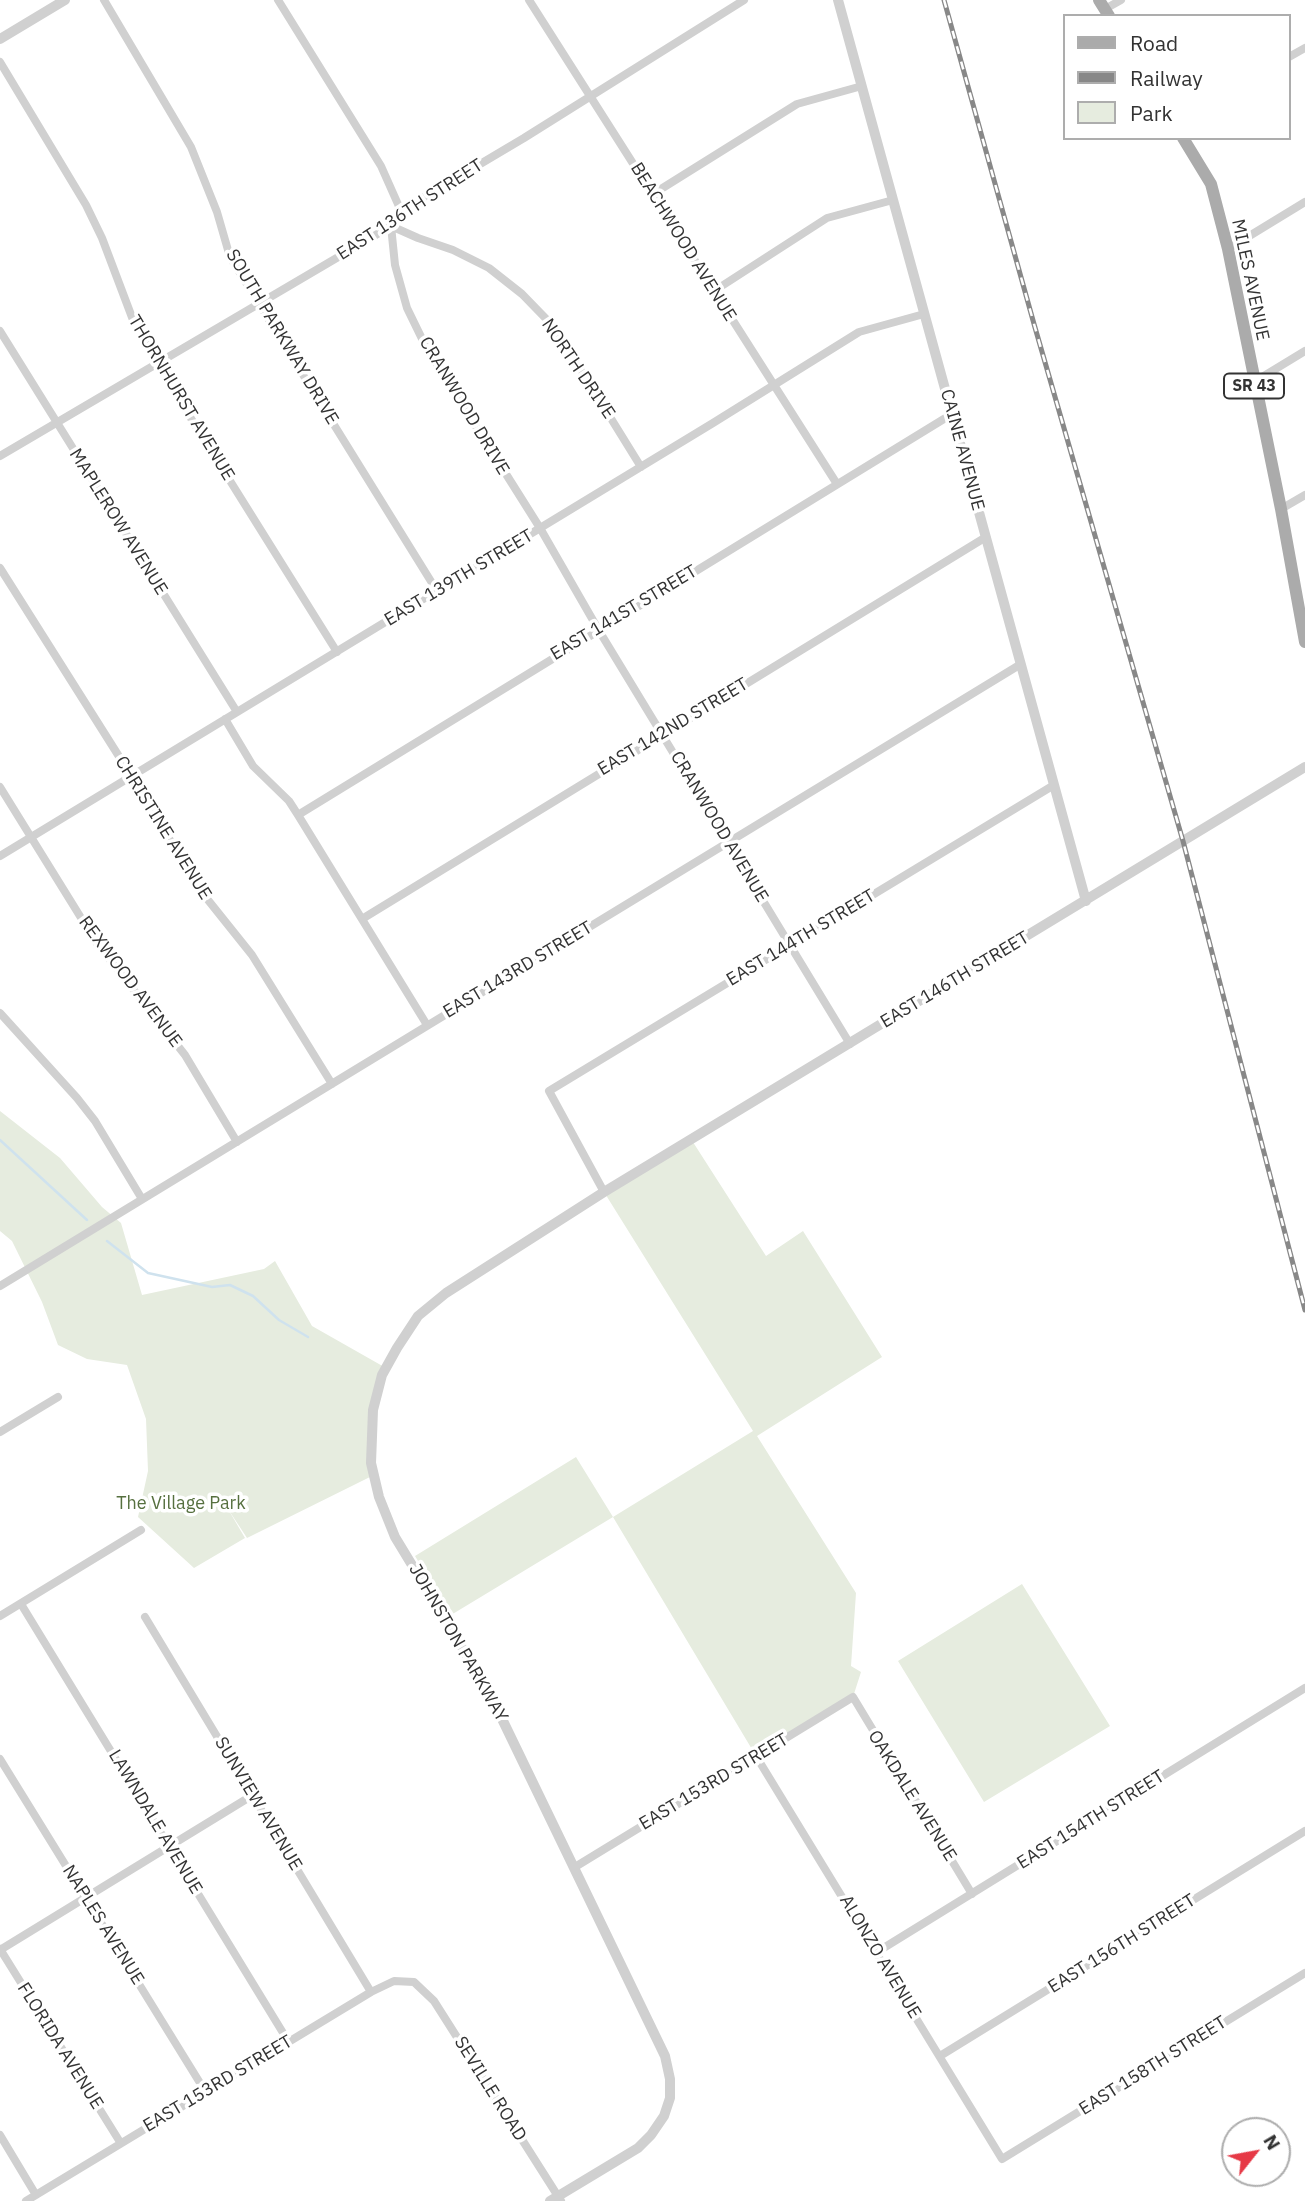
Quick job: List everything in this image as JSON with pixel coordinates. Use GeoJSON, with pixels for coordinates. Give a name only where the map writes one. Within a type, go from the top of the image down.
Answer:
{"type":"FeatureCollection","features":[{"type":"Feature","properties":{"kind":"main road","name":"MILES AVENUE"},"geometry":{"type":"LineString","coordinates":[[1184,140],[1211,184],[1228,248],[1305,641]]}},
{"type":"Feature","properties":{"kind":"street"},"geometry":{"type":"LineString","coordinates":[[2,35],[65,0]]}},
{"type":"Feature","properties":{"kind":"street","name":"SOUTH PARKWAY DRIVE"},"geometry":{"type":"LineString","coordinates":[[104,0],[191,147],[206,182],[230,257],[438,591]]}},
{"type":"Feature","properties":{"kind":"street"},"geometry":{"type":"LineString","coordinates":[[278,0],[381,166],[401,211]]}},
{"type":"Feature","properties":{"kind":"street","name":"BEACHWOOD AVENUE"},"geometry":{"type":"LineString","coordinates":[[529,0],[837,484]]}},
{"type":"Feature","properties":{"kind":"street","name":"EAST 136TH STREET"},"geometry":{"type":"LineString","coordinates":[[0,456],[391,226],[401,211],[744,0]]}},
{"type":"Feature","properties":{"kind":"street","name":"CAINE AVENUE"},"geometry":{"type":"LineString","coordinates":[[838,0],[1086,901]]}},
{"type":"Feature","properties":{"kind":"street"},"geometry":{"type":"LineString","coordinates":[[1105,8],[1121,0]]}},
{"type":"Feature","properties":{"kind":"street","name":"THORNHURST AVENUE"},"geometry":{"type":"LineString","coordinates":[[0,62],[86,205],[102,238],[133,320],[157,364],[337,652]]}},
{"type":"Feature","properties":{"kind":"street"},"geometry":{"type":"LineString","coordinates":[[653,194],[797,104],[862,86]]}},
{"type":"Feature","properties":{"kind":"street"},"geometry":{"type":"LineString","coordinates":[[714,291],[827,218],[893,201]]}},
{"type":"Feature","properties":{"kind":"street"},"geometry":{"type":"LineString","coordinates":[[1228,248],[1305,202]]}},
{"type":"Feature","properties":{"kind":"street","name":"NORTH DRIVE"},"geometry":{"type":"LineString","coordinates":[[391,226],[418,239],[453,250],[489,268],[522,294],[555,328],[641,467]]}},
{"type":"Feature","properties":{"kind":"street","name":"CRANWOOD DRIVE"},"geometry":{"type":"LineString","coordinates":[[391,226],[395,265],[407,308],[421,337],[540,528],[566,575]]}},
{"type":"Feature","properties":{"kind":"street","name":"EAST 139TH STREET"},"geometry":{"type":"LineString","coordinates":[[0,856],[859,332],[924,314]]}},
{"type":"Feature","properties":{"kind":"street","name":"MAPLEROW AVENUE"},"geometry":{"type":"LineString","coordinates":[[0,331],[237,712]]}},
{"type":"Feature","properties":{"kind":"street"},"geometry":{"type":"LineString","coordinates":[[1253,383],[1305,351]]}},
{"type":"Feature","properties":{"kind":"street","name":"EAST 141ST STREET"},"geometry":{"type":"LineString","coordinates":[[298,815],[952,414]]}},
{"type":"Feature","properties":{"kind":"street"},"geometry":{"type":"LineString","coordinates":[[1281,509],[1305,495]]}},
{"type":"Feature","properties":{"kind":"street","name":"EAST 142ND STREET"},"geometry":{"type":"LineString","coordinates":[[362,919],[986,537]]}},
{"type":"Feature","properties":{"kind":"street","name":"CHRISTINE AVENUE"},"geometry":{"type":"LineString","coordinates":[[0,568],[200,890],[252,955],[332,1084]]}},
{"type":"Feature","properties":{"kind":"street","name":"CRANWOOD AVENUE"},"geometry":{"type":"LineString","coordinates":[[566,575],[850,1044]]}},
{"type":"Feature","properties":{"kind":"street","name":"EAST 143RD STREET"},"geometry":{"type":"LineString","coordinates":[[0,1286],[1021,664]]}},
{"type":"Feature","properties":{"kind":"street"},"geometry":{"type":"LineString","coordinates":[[225,719],[253,766],[289,801],[427,1026]]}},
{"type":"Feature","properties":{"kind":"street","name":"EAST 146TH STREET"},"geometry":{"type":"LineString","coordinates":[[604,1192],[1305,767]]}},
{"type":"Feature","properties":{"kind":"street","name":"EAST 144TH STREET"},"geometry":{"type":"LineString","coordinates":[[604,1192],[549,1091],[1054,785]]}},
{"type":"Feature","properties":{"kind":"street","name":"REXWOOD AVENUE"},"geometry":{"type":"LineString","coordinates":[[0,787],[96,942],[185,1055],[237,1142]]}},
{"type":"Feature","properties":{"kind":"street"},"geometry":{"type":"LineString","coordinates":[[0,1013],[95,1121],[142,1199]]}},
{"type":"Feature","properties":{"kind":"street","name":"JOHNSTON PARKWAY"},"geometry":{"type":"LineString","coordinates":[[556,2199],[645,2142],[664,2116],[670,2098],[670,2079],[665,2056],[489,1692],[394,1537],[379,1497],[371,1463],[370,1440],[373,1409],[382,1375],[418,1316],[446,1293],[604,1192]]}},
{"type":"Feature","properties":{"kind":"street"},"geometry":{"type":"LineString","coordinates":[[0,1432],[58,1397]]}},
{"type":"Feature","properties":{"kind":"street"},"geometry":{"type":"LineString","coordinates":[[0,1616],[141,1530]]}},
{"type":"Feature","properties":{"kind":"street","name":"LAWNDALE AVENUE"},"geometry":{"type":"LineString","coordinates":[[21,1604],[288,2041]]}},
{"type":"Feature","properties":{"kind":"street","name":"SUNVIEW AVENUE"},"geometry":{"type":"LineString","coordinates":[[145,1617],[371,1992]]}},
{"type":"Feature","properties":{"kind":"street","name":"EAST 154TH STREET"},"geometry":{"type":"LineString","coordinates":[[877,1952],[1305,1688]]}},
{"type":"Feature","properties":{"kind":"street","name":"EAST 153RD STREET"},"geometry":{"type":"LineString","coordinates":[[575,1867],[853,1697]]}},
{"type":"Feature","properties":{"kind":"street","name":"OAKDALE AVENUE"},"geometry":{"type":"LineString","coordinates":[[853,1697],[972,1894]]}},
{"type":"Feature","properties":{"kind":"street","name":"ALONZO AVENUE"},"geometry":{"type":"LineString","coordinates":[[755,1756],[1002,2159]]}},
{"type":"Feature","properties":{"kind":"street","name":"NAPLES AVENUE"},"geometry":{"type":"LineString","coordinates":[[0,1759],[205,2091]]}},
{"type":"Feature","properties":{"kind":"street"},"geometry":{"type":"LineString","coordinates":[[0,1949],[253,1795]]}},
{"type":"Feature","properties":{"kind":"street","name":"EAST 156TH STREET"},"geometry":{"type":"LineString","coordinates":[[940,2056],[1305,1831]]}},
{"type":"Feature","properties":{"kind":"street","name":"FLORIDA AVENUE"},"geometry":{"type":"LineString","coordinates":[[0,1949],[120,2142]]}},
{"type":"Feature","properties":{"kind":"street","name":"EAST 158TH STREET"},"geometry":{"type":"LineString","coordinates":[[1002,2159],[1305,1973]]}},
{"type":"Feature","properties":{"kind":"street","name":"EAST 153RD STREET"},"geometry":{"type":"LineString","coordinates":[[26,2201],[371,1992],[394,1981],[414,1982]]}},
{"type":"Feature","properties":{"kind":"street","name":"SEVILLE ROAD"},"geometry":{"type":"LineString","coordinates":[[414,1982],[434,2001],[556,2199]]}},
{"type":"Feature","properties":{"kind":"street"},"geometry":{"type":"LineString","coordinates":[[0,2135],[36,2195]]}},
{"type":"Feature","properties":{"kind":"green space","name":"The Village Park"},"geometry":{"type":"Polygon","coordinates":[[[0,1111],[60,1158],[102,1207],[121,1223],[142,1295],[264,1269],[275,1261],[312,1326],[386,1368],[373,1410],[374,1475],[247,1538],[228,1509],[245,1538],[194,1568],[138,1517],[148,1471],[146,1419],[127,1365],[87,1359],[58,1345],[42,1302],[12,1241],[0,1231],[0,1111]]]}},
{"type":"Feature","properties":{"kind":"green space"},"geometry":{"type":"Polygon","coordinates":[[[691,1139],[766,1256],[803,1231],[882,1357],[757,1436],[856,1593],[851,1666],[861,1672],[853,1697],[756,1756],[613,1517],[753,1431],[604,1192],[691,1139]]]}},
{"type":"Feature","properties":{"kind":"green space"},"geometry":{"type":"Polygon","coordinates":[[[576,1457],[613,1517],[451,1615],[415,1556],[576,1457]]]}},
{"type":"Feature","properties":{"kind":"green space"},"geometry":{"type":"Polygon","coordinates":[[[1022,1584],[1110,1726],[984,1802],[898,1661],[1022,1584]]]}},
{"type":"Feature","properties":{"kind":"waterway"},"geometry":{"type":"LineString","coordinates":[[0,1140],[87,1220]]}},
{"type":"Feature","properties":{"kind":"waterway"},"geometry":{"type":"LineString","coordinates":[[107,1241],[148,1273],[212,1287],[230,1285],[253,1296],[279,1320],[308,1337]]}},
{"type":"Feature","properties":{"kind":"railway"},"geometry":{"type":"LineString","coordinates":[[944,0],[1183,841],[1305,1310]]}}]}
